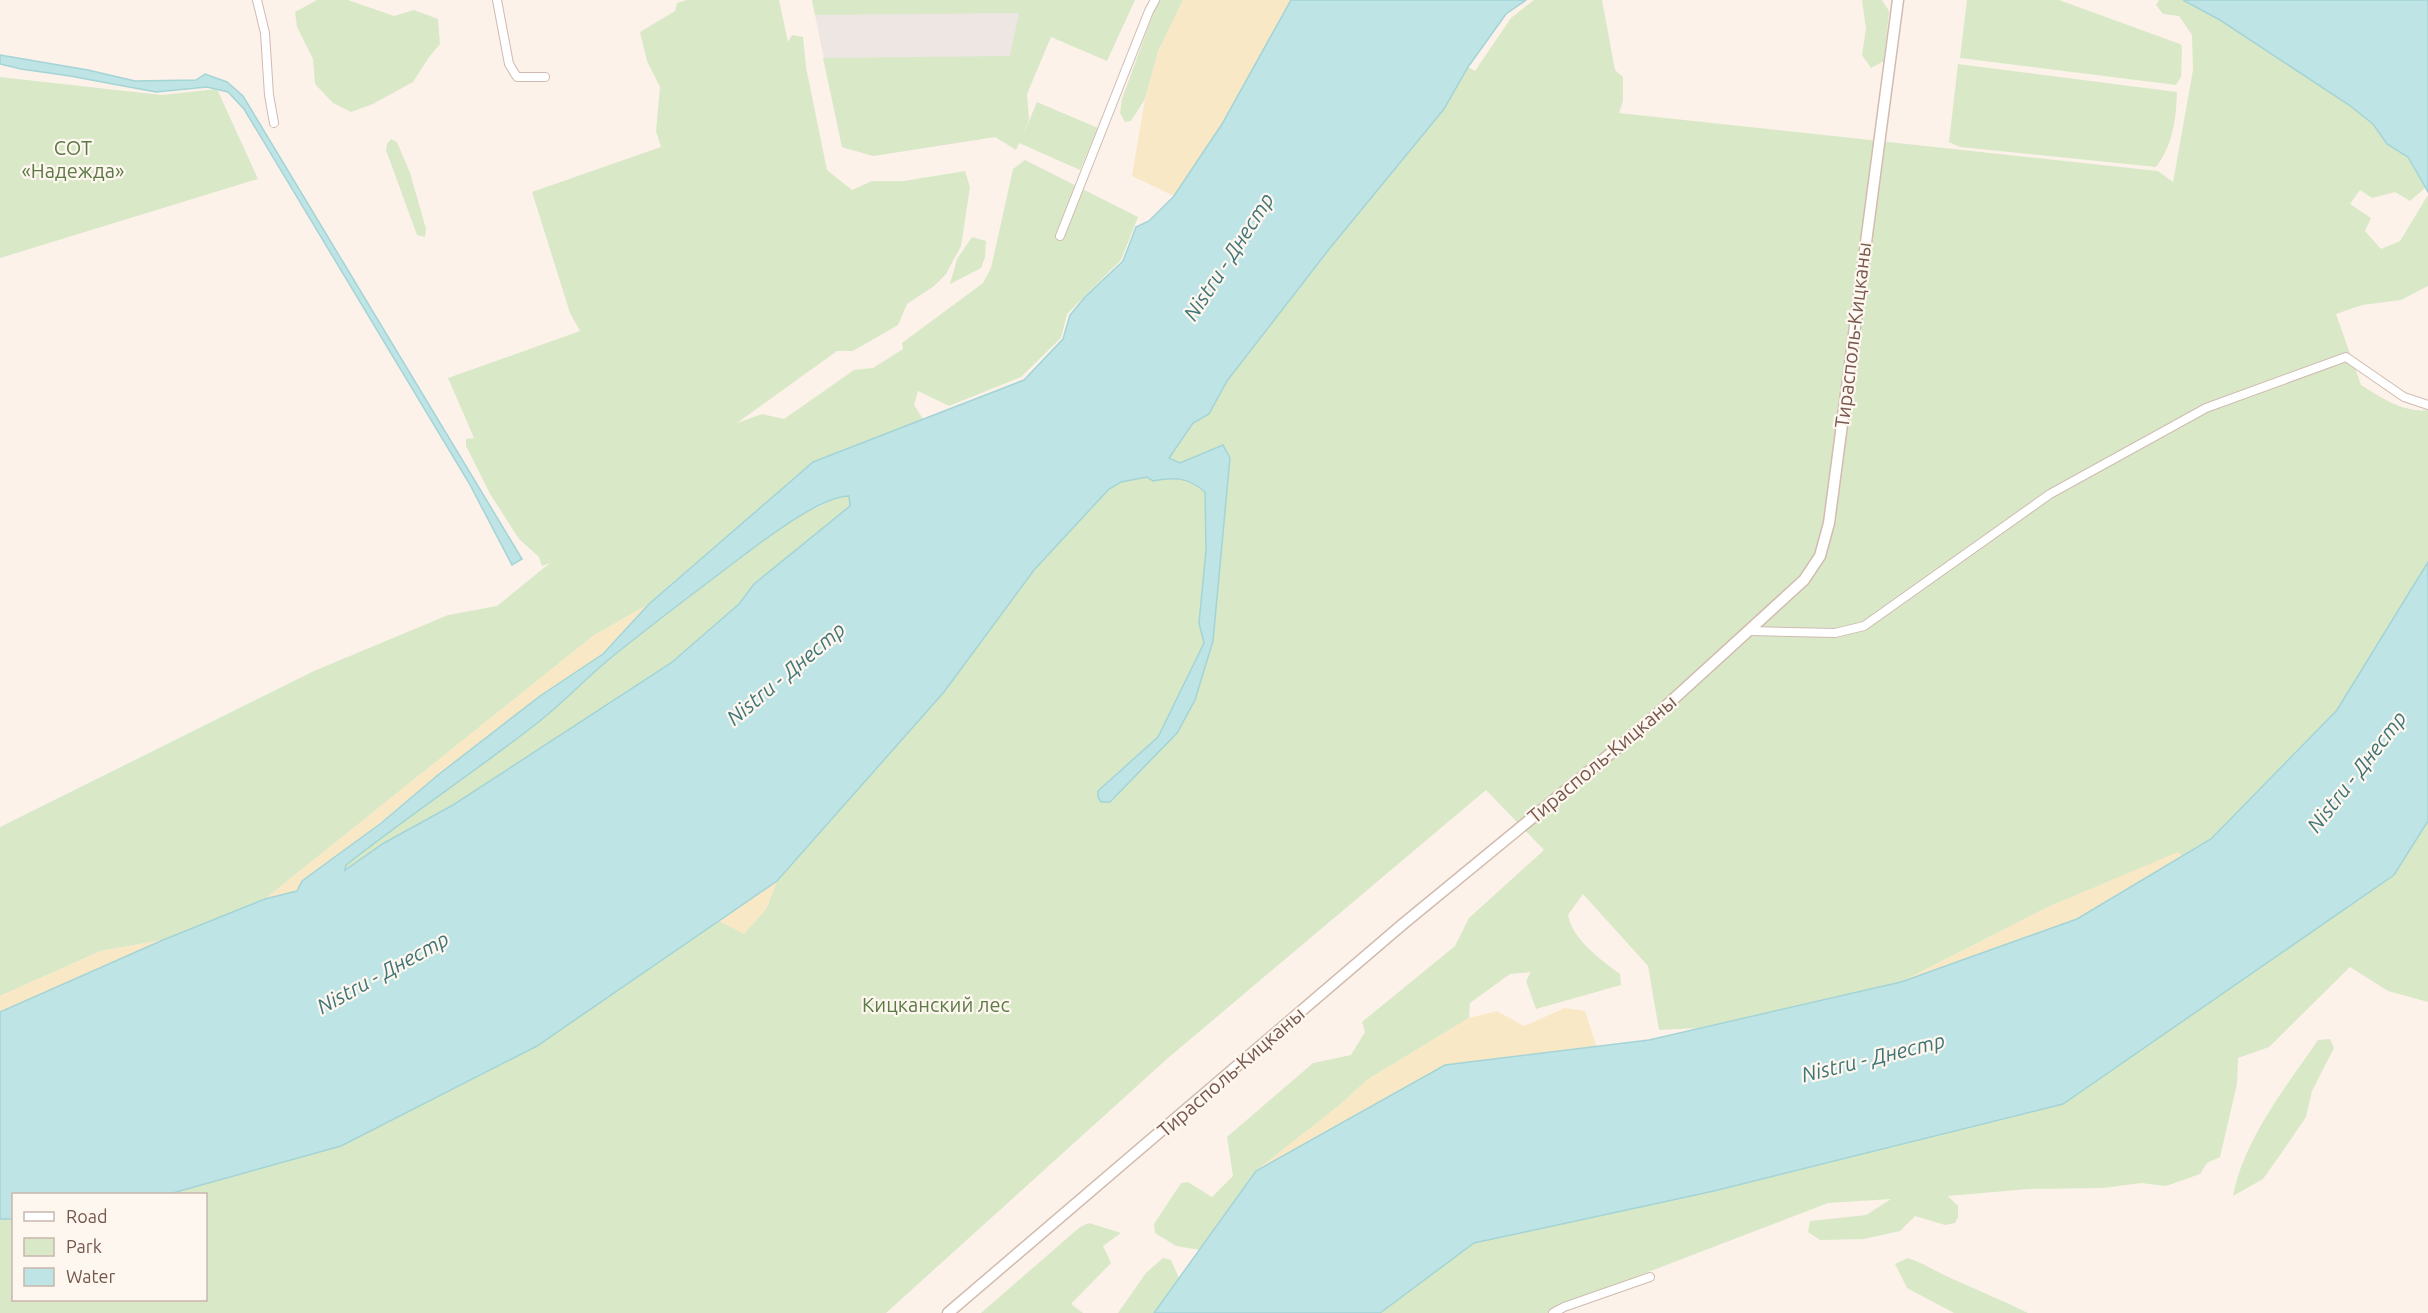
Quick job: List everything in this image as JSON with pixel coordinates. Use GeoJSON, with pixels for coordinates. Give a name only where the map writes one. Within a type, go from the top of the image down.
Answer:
{"type":"FeatureCollection","features":[{"type":"Feature","properties":{"kind":"street"},"geometry":{"type":"LineString","coordinates":[[257,0],[265,33],[269,95],[274,123]]}},
{"type":"Feature","properties":{"kind":"street"},"geometry":{"type":"LineString","coordinates":[[497,0],[509,64],[517,76],[545,77]]}},
{"type":"Feature","properties":{"kind":"street"},"geometry":{"type":"LineString","coordinates":[[1060,236],[1155,0]]}},
{"type":"Feature","properties":{"kind":"street","name":"Тирасполь-Кицканы"},"geometry":{"type":"LineString","coordinates":[[948,1313],[1403,924],[1644,726],[1750,631],[1812,570],[1820,556],[1827,535],[1897,1]]}},
{"type":"Feature","properties":{"kind":"street"},"geometry":{"type":"LineString","coordinates":[[1750,631],[1835,633],[1864,626],[2061,488],[2206,408],[2346,357],[2404,397],[2428,405]]}},
{"type":"Feature","properties":{"kind":"street"},"geometry":{"type":"LineString","coordinates":[[1553,1313],[1650,1278]]}},
{"type":"Feature","properties":{"kind":"shaded area"},"geometry":{"type":"Polygon","coordinates":[[[812,0],[1022,0],[995,137],[873,156],[842,147],[812,0]]]}},
{"type":"Feature","properties":{"kind":"green space"},"geometry":{"type":"Polygon","coordinates":[[[317,0],[348,0],[394,16],[414,10],[438,19],[440,44],[413,82],[373,104],[351,112],[333,103],[315,84],[313,59],[297,27],[295,12],[317,0]]]}},
{"type":"Feature","properties":{"kind":"green space"},"geometry":{"type":"Polygon","coordinates":[[[687,0],[779,0],[788,42],[792,35],[803,37],[806,67],[827,170],[852,190],[872,181],[904,181],[965,171],[970,187],[961,246],[946,274],[934,286],[907,304],[898,325],[853,351],[837,351],[737,423],[762,414],[784,419],[854,370],[873,368],[903,349],[902,343],[983,283],[991,268],[1013,169],[1025,160],[1138,217],[1121,260],[1067,314],[1061,338],[1021,377],[949,406],[918,391],[914,405],[923,419],[813,462],[649,604],[593,636],[265,899],[163,940],[101,951],[0,996],[0,827],[314,671],[448,615],[497,606],[550,563],[542,566],[539,557],[519,539],[490,494],[466,446],[466,439],[474,438],[448,378],[580,331],[570,313],[532,192],[661,147],[656,131],[660,87],[647,61],[640,32],[675,11],[677,3],[687,0]]]}},
{"type":"Feature","properties":{"kind":"green space"},"geometry":{"type":"Polygon","coordinates":[[[812,0],[1135,0],[1107,61],[1051,37],[1027,94],[1029,119],[1023,135],[1037,102],[1098,128],[1080,170],[1019,143],[1016,150],[995,137],[873,156],[842,147],[823,58],[1010,56],[1019,13],[815,15],[812,0]]]}},
{"type":"Feature","properties":{"kind":"green space"},"geometry":{"type":"Polygon","coordinates":[[[1158,0],[1183,0],[1158,52],[1145,99],[1131,121],[1125,122],[1120,113],[1122,99],[1158,0]]]}},
{"type":"Feature","properties":{"kind":"green space","name":"Кицканский лес"},"geometry":{"type":"Polygon","coordinates":[[[1534,0],[1602,0],[1615,70],[1623,77],[1623,101],[1619,113],[2158,171],[2173,182],[2193,70],[2192,35],[2179,16],[2163,14],[2156,5],[2159,0],[2183,0],[2220,20],[2349,105],[2373,124],[2387,144],[2408,157],[2425,188],[2410,201],[2395,192],[2372,198],[2360,190],[2350,204],[2371,218],[2365,231],[2381,249],[2400,241],[2428,195],[2428,286],[2401,300],[2362,305],[2336,314],[2361,385],[2402,407],[2428,410],[2428,562],[2337,710],[2211,839],[2182,856],[2178,853],[2048,907],[1901,982],[1702,1028],[1659,1030],[1648,966],[1583,894],[1568,915],[1571,924],[1581,941],[1620,974],[1621,985],[1536,1009],[1526,981],[1531,972],[1510,974],[1470,1003],[1469,1018],[1367,1080],[1341,1104],[1256,1171],[1200,1250],[1176,1246],[1155,1233],[1154,1224],[1181,1183],[1188,1182],[1212,1197],[1233,1176],[1227,1137],[1313,1063],[1351,1055],[1365,1032],[1362,1022],[1455,946],[1469,918],[1544,850],[1486,790],[1168,1058],[886,1313],[0,1313],[0,1219],[12,1219],[12,1301],[207,1301],[207,1193],[173,1193],[341,1146],[537,1046],[719,921],[744,933],[766,909],[777,881],[944,692],[1034,570],[1109,489],[1121,482],[1147,477],[1153,481],[1180,480],[1187,481],[1205,492],[1206,550],[1199,623],[1204,643],[1230,458],[1200,454],[1179,464],[1169,458],[1193,423],[1209,414],[1227,381],[1330,248],[1444,109],[1468,67],[1475,71],[1511,18],[1534,0]]]}},
{"type":"Feature","properties":{"kind":"green space"},"geometry":{"type":"Polygon","coordinates":[[[1862,0],[1882,0],[1889,11],[1884,61],[1871,68],[1862,55],[1866,29],[1862,0]]]}},
{"type":"Feature","properties":{"kind":"green space"},"geometry":{"type":"Polygon","coordinates":[[[1967,0],[2059,0],[2180,44],[2182,46],[2181,77],[2176,85],[1960,58],[1967,0]]]}},
{"type":"Feature","properties":{"kind":"green space"},"geometry":{"type":"Polygon","coordinates":[[[1958,64],[2177,92],[2170,141],[2156,167],[1960,147],[1949,142],[1958,64]]]}},
{"type":"Feature","properties":{"kind":"green space","name":"СОТ «Надежда»"},"geometry":{"type":"Polygon","coordinates":[[[0,77],[162,95],[217,89],[258,179],[0,258],[0,77]]]}},
{"type":"Feature","properties":{"kind":"green space"},"geometry":{"type":"Polygon","coordinates":[[[391,139],[397,142],[410,173],[426,229],[425,237],[417,235],[386,150],[391,139]]]}},
{"type":"Feature","properties":{"kind":"green space"},"geometry":{"type":"Polygon","coordinates":[[[972,237],[986,241],[985,257],[981,268],[950,284],[957,259],[972,237]]]}},
{"type":"Feature","properties":{"kind":"green space"},"geometry":{"type":"Polygon","coordinates":[[[849,495],[850,506],[754,584],[739,604],[671,663],[453,805],[384,843],[345,871],[346,865],[401,821],[466,777],[539,722],[606,662],[674,607],[789,521],[839,497],[849,495]]]}},
{"type":"Feature","properties":{"kind":"green space"},"geometry":{"type":"Polygon","coordinates":[[[2428,821],[2428,1002],[2388,991],[2350,967],[2269,1047],[2238,1058],[2237,1084],[2220,1157],[2207,1163],[2200,1174],[2166,1186],[2141,1183],[2103,1188],[2029,1189],[1948,1196],[1958,1206],[1958,1217],[1955,1223],[1945,1225],[1915,1216],[1900,1231],[1864,1239],[1820,1240],[1808,1232],[1810,1221],[1866,1215],[1891,1199],[1828,1203],[1570,1302],[1550,1313],[1380,1313],[1474,1243],[1714,1191],[2063,1104],[2394,875],[2428,821]]]}},
{"type":"Feature","properties":{"kind":"green space"},"geometry":{"type":"Polygon","coordinates":[[[2330,1039],[2334,1048],[2312,1091],[2306,1117],[2263,1179],[2233,1196],[2246,1154],[2268,1114],[2318,1040],[2330,1039]]]}},
{"type":"Feature","properties":{"kind":"green space"},"geometry":{"type":"Polygon","coordinates":[[[1089,1223],[1121,1233],[1103,1246],[1111,1263],[1071,1304],[1083,1313],[981,1313],[1080,1227],[1089,1223]]]}},
{"type":"Feature","properties":{"kind":"green space"},"geometry":{"type":"Polygon","coordinates":[[[1163,1258],[1171,1260],[1179,1278],[1154,1313],[1118,1313],[1146,1273],[1163,1258]]]}},
{"type":"Feature","properties":{"kind":"green space"},"geometry":{"type":"Polygon","coordinates":[[[1908,1258],[2028,1313],[1954,1313],[1907,1288],[1895,1264],[1908,1258]]]}},
{"type":"Feature","properties":{"kind":"sand"},"geometry":{"type":"Polygon","coordinates":[[[1183,0],[1291,0],[1222,124],[1174,196],[1132,176],[1145,99],[1158,52],[1183,0]]]}},
{"type":"Feature","properties":{"kind":"sand"},"geometry":{"type":"Polygon","coordinates":[[[649,604],[603,654],[540,696],[438,775],[297,891],[265,899],[593,636],[649,604]]]}},
{"type":"Feature","properties":{"kind":"sand"},"geometry":{"type":"Polygon","coordinates":[[[2178,852],[2182,856],[2077,919],[1901,982],[2048,907],[2178,852]]]}},
{"type":"Feature","properties":{"kind":"sand"},"geometry":{"type":"Polygon","coordinates":[[[777,881],[766,909],[744,934],[719,921],[777,881]]]}},
{"type":"Feature","properties":{"kind":"sand"},"geometry":{"type":"Polygon","coordinates":[[[163,940],[0,1012],[0,996],[101,951],[163,940]]]}},
{"type":"Feature","properties":{"kind":"sand"},"geometry":{"type":"Polygon","coordinates":[[[1565,1008],[1585,1011],[1597,1048],[1445,1065],[1256,1171],[1341,1104],[1367,1080],[1469,1018],[1497,1011],[1524,1026],[1565,1008]]]}},
{"type":"Feature","properties":{"kind":"water","name":"Nistru - Днестр"},"geometry":{"type":"Polygon","coordinates":[[[1291,0],[1526,0],[1506,14],[1468,67],[1444,109],[1330,248],[1227,381],[1209,414],[1193,423],[1169,458],[1180,463],[1223,445],[1230,458],[1213,641],[1195,700],[1177,733],[1110,802],[1101,802],[1098,791],[1158,737],[1204,643],[1199,623],[1206,550],[1205,492],[1193,483],[1181,479],[1153,481],[1147,477],[1121,482],[1109,489],[1034,570],[944,692],[777,881],[537,1046],[341,1146],[173,1193],[12,1193],[12,1219],[0,1219],[0,1012],[163,940],[265,899],[297,891],[302,881],[380,824],[438,775],[540,696],[603,654],[649,604],[813,462],[1024,380],[1063,339],[1070,315],[1085,297],[1123,261],[1136,227],[1149,221],[1174,196],[1222,124],[1291,0]],[[849,496],[837,498],[809,510],[766,538],[624,647],[536,724],[369,847],[346,865],[345,870],[384,843],[453,805],[671,663],[739,604],[754,584],[850,506],[849,496]]]}},
{"type":"Feature","properties":{"kind":"water"},"geometry":{"type":"Polygon","coordinates":[[[2183,0],[2428,0],[2428,192],[2408,157],[2387,144],[2373,124],[2349,105],[2220,20],[2183,0]]]}},
{"type":"Feature","properties":{"kind":"water"},"geometry":{"type":"Polygon","coordinates":[[[0,55],[88,70],[135,81],[196,80],[205,74],[227,82],[243,96],[522,559],[512,565],[469,483],[244,109],[228,92],[207,87],[156,92],[21,69],[0,64],[0,55]]]}},
{"type":"Feature","properties":{"kind":"water","name":"Nistru - Днестр"},"geometry":{"type":"Polygon","coordinates":[[[2428,562],[2428,821],[2394,875],[2063,1104],[1714,1191],[1474,1243],[1380,1313],[1154,1313],[1256,1171],[1445,1065],[1649,1040],[1901,982],[2077,919],[2211,839],[2337,710],[2428,562]]]}}]}
